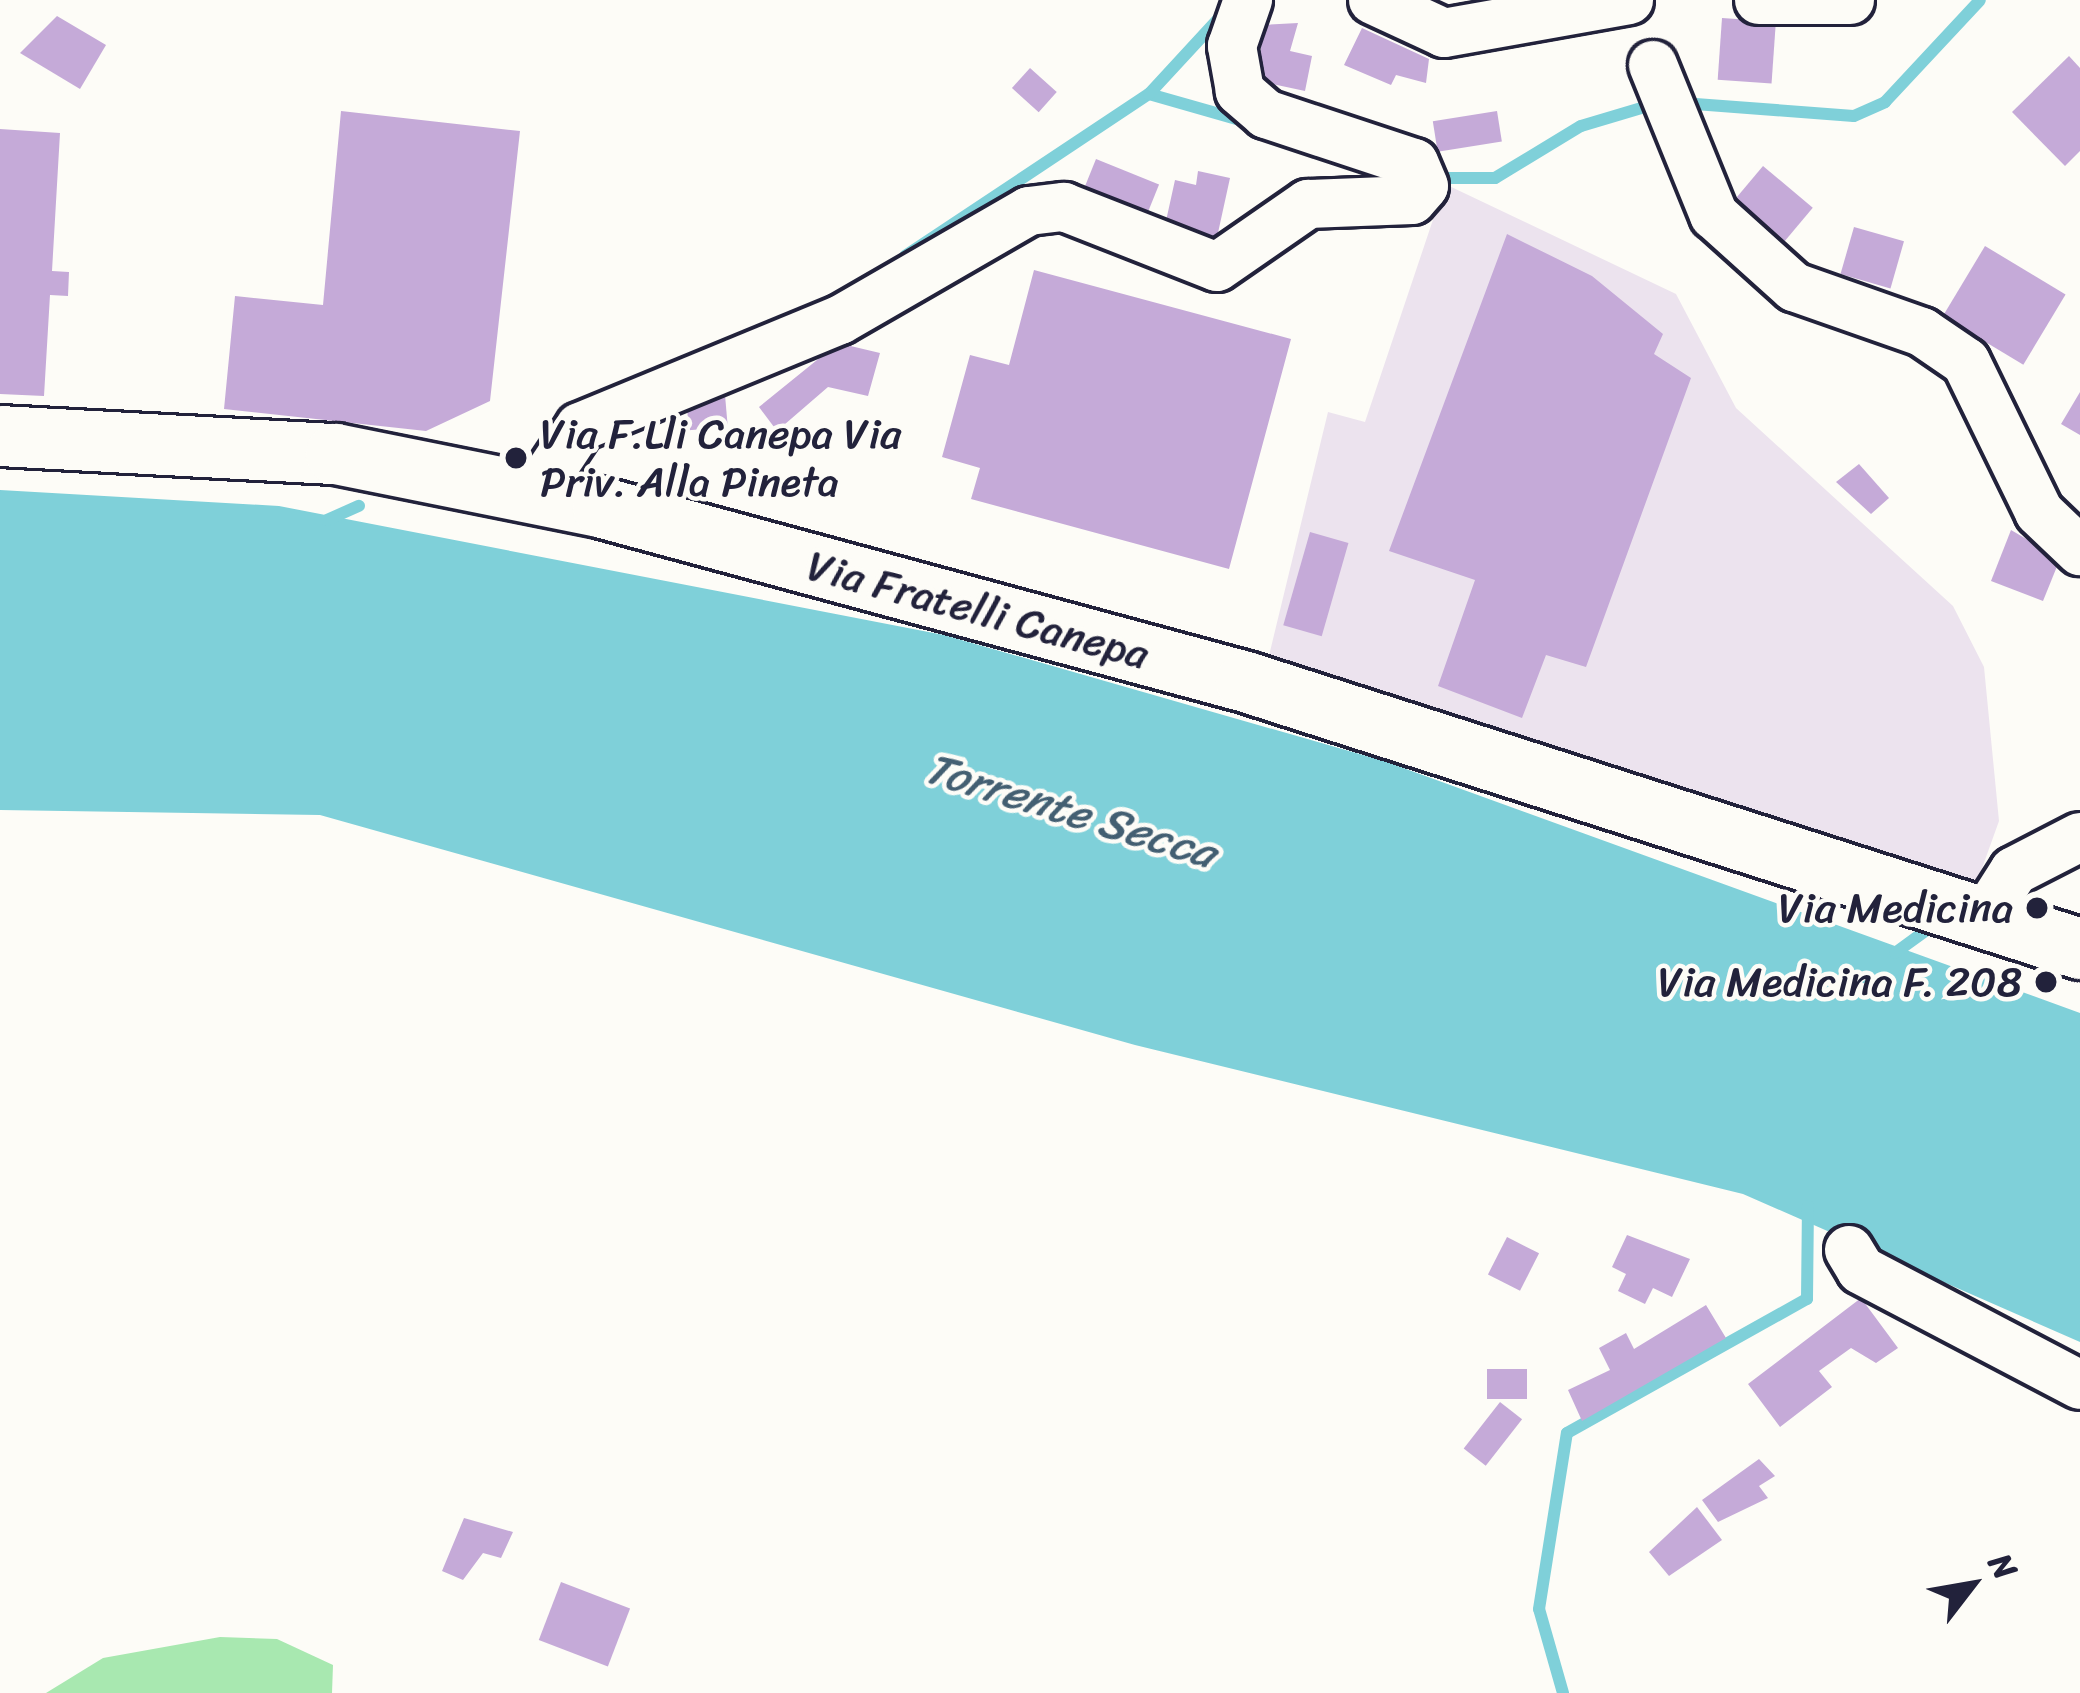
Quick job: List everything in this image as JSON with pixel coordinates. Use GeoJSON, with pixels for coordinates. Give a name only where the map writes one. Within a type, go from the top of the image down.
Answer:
{"type":"FeatureCollection","features":[{"type":"Feature","properties":{"kind":"main road","name":"Via Fratelli Canepa"},"geometry":{"type":"LineString","coordinates":[[0,436],[336,454],[536,493],[1246,682],[1959,906],[2080,949]]}},
{"type":"Feature","properties":{"kind":"street"},"geometry":{"type":"LineString","coordinates":[[536,493],[580,427],[840,320],[1029,211],[1064,207],[1217,267],[1308,203],[1412,200],[1424,186],[1414,163],[1266,115],[1240,91],[1232,46],[1248,0]]}},
{"type":"Feature","properties":{"kind":"street"},"geometry":{"type":"LineString","coordinates":[[1373,0],[1444,33],[1629,0]]}},
{"type":"Feature","properties":{"kind":"street"},"geometry":{"type":"LineString","coordinates":[[1759,0],[1850,0]]}},
{"type":"Feature","properties":{"kind":"street"},"geometry":{"type":"LineString","coordinates":[[1654,65],[1714,215],[1795,287],[1922,332],[1966,362],[2038,512],[2080,551]]}},
{"type":"Feature","properties":{"kind":"street"},"geometry":{"type":"LineString","coordinates":[[1959,906],[2080,837]]}},
{"type":"Feature","properties":{"kind":"street"},"geometry":{"type":"LineString","coordinates":[[1849,1250],[1861,1270],[2080,1384]]}},
{"type":"Feature","properties":{"kind":"shaded area"},"geometry":{"type":"Polygon","coordinates":[[[1445,184],[1676,294],[1736,408],[1953,606],[1984,667],[1999,821],[1976,885],[1267,664],[1328,412],[1365,422],[1445,184]]]}},
{"type":"Feature","properties":{"kind":"green space"},"geometry":{"type":"Polygon","coordinates":[[[220,1637],[277,1639],[333,1665],[332,1693],[46,1693],[103,1658],[220,1637]]]}},
{"type":"Feature","properties":{"kind":"water","name":"Torrente Secca"},"geometry":{"type":"Polygon","coordinates":[[[0,490],[279,506],[944,635],[1384,761],[2080,1013],[2080,1342],[1743,1194],[1135,1045],[320,815],[0,810],[0,490]]]}},
{"type":"Feature","properties":{"kind":"building"},"geometry":{"type":"Polygon","coordinates":[[[57,16],[106,45],[80,89],[20,53],[57,16]]]}},
{"type":"Feature","properties":{"kind":"building"},"geometry":{"type":"Polygon","coordinates":[[[1722,18],[1776,22],[1772,84],[1718,80],[1722,18]]]}},
{"type":"Feature","properties":{"kind":"building"},"geometry":{"type":"Polygon","coordinates":[[[1298,23],[1290,51],[1312,56],[1305,91],[1258,81],[1263,25],[1298,23]]]}},
{"type":"Feature","properties":{"kind":"building"},"geometry":{"type":"Polygon","coordinates":[[[1362,28],[1429,59],[1426,83],[1396,75],[1391,85],[1344,65],[1362,28]]]}},
{"type":"Feature","properties":{"kind":"building"},"geometry":{"type":"Polygon","coordinates":[[[2069,56],[2080,68],[2080,151],[2065,166],[2012,112],[2069,56]]]}},
{"type":"Feature","properties":{"kind":"building"},"geometry":{"type":"Polygon","coordinates":[[[1030,68],[1057,92],[1039,112],[1012,88],[1030,68]]]}},
{"type":"Feature","properties":{"kind":"building"},"geometry":{"type":"Polygon","coordinates":[[[341,111],[520,131],[490,401],[426,431],[224,409],[235,296],[323,305],[341,111]]]}},
{"type":"Feature","properties":{"kind":"building"},"geometry":{"type":"Polygon","coordinates":[[[1497,111],[1502,142],[1438,152],[1433,121],[1497,111]]]}},
{"type":"Feature","properties":{"kind":"building"},"geometry":{"type":"Polygon","coordinates":[[[0,129],[60,133],[52,271],[69,272],[68,296],[50,295],[44,396],[0,394],[0,129]]]}},
{"type":"Feature","properties":{"kind":"building"},"geometry":{"type":"Polygon","coordinates":[[[1096,159],[1159,184],[1141,230],[1078,204],[1096,159]]]}},
{"type":"Feature","properties":{"kind":"building"},"geometry":{"type":"Polygon","coordinates":[[[1763,166],[1813,208],[1781,246],[1731,204],[1763,166]]]}},
{"type":"Feature","properties":{"kind":"building"},"geometry":{"type":"Polygon","coordinates":[[[1198,171],[1230,178],[1216,242],[1164,230],[1175,180],[1196,185],[1198,171]]]}},
{"type":"Feature","properties":{"kind":"building"},"geometry":{"type":"Polygon","coordinates":[[[1854,227],[1904,241],[1890,288],[1840,274],[1854,227]]]}},
{"type":"Feature","properties":{"kind":"building"},"geometry":{"type":"Polygon","coordinates":[[[1507,234],[1592,276],[1663,334],[1654,354],[1691,378],[1586,667],[1546,655],[1522,718],[1438,686],[1475,580],[1389,551],[1507,234]]]}},
{"type":"Feature","properties":{"kind":"building"},"geometry":{"type":"Polygon","coordinates":[[[1985,246],[2066,294],[2023,365],[1943,316],[1985,246]]]}},
{"type":"Feature","properties":{"kind":"building"},"geometry":{"type":"Polygon","coordinates":[[[1034,270],[1291,339],[1229,569],[971,499],[980,468],[942,457],[970,355],[1009,365],[1034,270]]]}},
{"type":"Feature","properties":{"kind":"building"},"geometry":{"type":"Polygon","coordinates":[[[838,343],[880,353],[868,396],[828,387],[777,431],[759,407],[838,343]]]}},
{"type":"Feature","properties":{"kind":"building"},"geometry":{"type":"Polygon","coordinates":[[[2080,392],[2080,435],[2061,424],[2080,392]]]}},
{"type":"Feature","properties":{"kind":"building"},"geometry":{"type":"Polygon","coordinates":[[[725,395],[728,427],[689,430],[686,398],[725,395]]]}},
{"type":"Feature","properties":{"kind":"building"},"geometry":{"type":"Polygon","coordinates":[[[1859,464],[1889,498],[1871,514],[1836,482],[1859,464]]]}},
{"type":"Feature","properties":{"kind":"building"},"geometry":{"type":"Polygon","coordinates":[[[2011,530],[2060,559],[2043,601],[1991,581],[2011,530]]]}},
{"type":"Feature","properties":{"kind":"building"},"geometry":{"type":"Polygon","coordinates":[[[1310,532],[1348,543],[1322,636],[1283,625],[1310,532]]]}},
{"type":"Feature","properties":{"kind":"building"},"geometry":{"type":"Polygon","coordinates":[[[1627,1235],[1690,1259],[1672,1297],[1653,1288],[1645,1304],[1618,1291],[1626,1274],[1612,1267],[1627,1235]]]}},
{"type":"Feature","properties":{"kind":"building"},"geometry":{"type":"Polygon","coordinates":[[[1507,1237],[1539,1253],[1520,1291],[1488,1274],[1507,1237]]]}},
{"type":"Feature","properties":{"kind":"building"},"geometry":{"type":"Polygon","coordinates":[[[1861,1298],[1898,1348],[1876,1363],[1851,1348],[1819,1371],[1832,1387],[1780,1427],[1748,1384],[1861,1298]]]}},
{"type":"Feature","properties":{"kind":"building"},"geometry":{"type":"Polygon","coordinates":[[[1706,1305],[1726,1338],[1582,1421],[1568,1390],[1610,1370],[1599,1348],[1626,1333],[1634,1349],[1706,1305]]]}},
{"type":"Feature","properties":{"kind":"building"},"geometry":{"type":"Polygon","coordinates":[[[1487,1369],[1527,1369],[1527,1399],[1487,1399],[1487,1369]]]}},
{"type":"Feature","properties":{"kind":"building"},"geometry":{"type":"Polygon","coordinates":[[[1500,1402],[1522,1419],[1486,1466],[1464,1448],[1500,1402]]]}},
{"type":"Feature","properties":{"kind":"building"},"geometry":{"type":"Polygon","coordinates":[[[1759,1459],[1775,1476],[1759,1486],[1768,1498],[1718,1522],[1702,1500],[1759,1459]]]}},
{"type":"Feature","properties":{"kind":"building"},"geometry":{"type":"Polygon","coordinates":[[[1697,1507],[1722,1540],[1669,1576],[1649,1552],[1697,1507]]]}},
{"type":"Feature","properties":{"kind":"building"},"geometry":{"type":"Polygon","coordinates":[[[464,1518],[513,1532],[501,1558],[483,1553],[463,1580],[442,1571],[464,1518]]]}},
{"type":"Feature","properties":{"kind":"building"},"geometry":{"type":"Polygon","coordinates":[[[561,1582],[630,1609],[608,1666],[539,1640],[561,1582]]]}},
{"type":"Feature","properties":{"kind":"waterway"},"geometry":{"type":"LineString","coordinates":[[1682,103],[1854,116],[1885,102],[1980,0]]}},
{"type":"Feature","properties":{"kind":"waterway"},"geometry":{"type":"LineString","coordinates":[[905,256],[1149,94],[1220,17]]}},
{"type":"Feature","properties":{"kind":"waterway"},"geometry":{"type":"LineString","coordinates":[[1149,94],[1244,121]]}},
{"type":"Feature","properties":{"kind":"waterway"},"geometry":{"type":"LineString","coordinates":[[1430,178],[1495,178],[1581,126],[1655,104]]}},
{"type":"Feature","properties":{"kind":"waterway"},"geometry":{"type":"LineString","coordinates":[[327,520],[359,506]]}},
{"type":"Feature","properties":{"kind":"waterway"},"geometry":{"type":"LineString","coordinates":[[1895,953],[1928,929]]}},
{"type":"Feature","properties":{"kind":"waterway"},"geometry":{"type":"LineString","coordinates":[[1563,1693],[1539,1609],[1567,1433],[1807,1299],[1808,1206]]}},
{"type":"Feature","properties":{"kind":"place","name":"Via F.Lli Canepa Via Priv. Alla Pineta"},"geometry":{"type":"Point","coordinates":[516,458]}},
{"type":"Feature","properties":{"kind":"place","name":"Via Medicina"},"geometry":{"type":"Point","coordinates":[2037,908]}},
{"type":"Feature","properties":{"kind":"place","name":"Via Medicina F. 208"},"geometry":{"type":"Point","coordinates":[2046,982]}}]}
